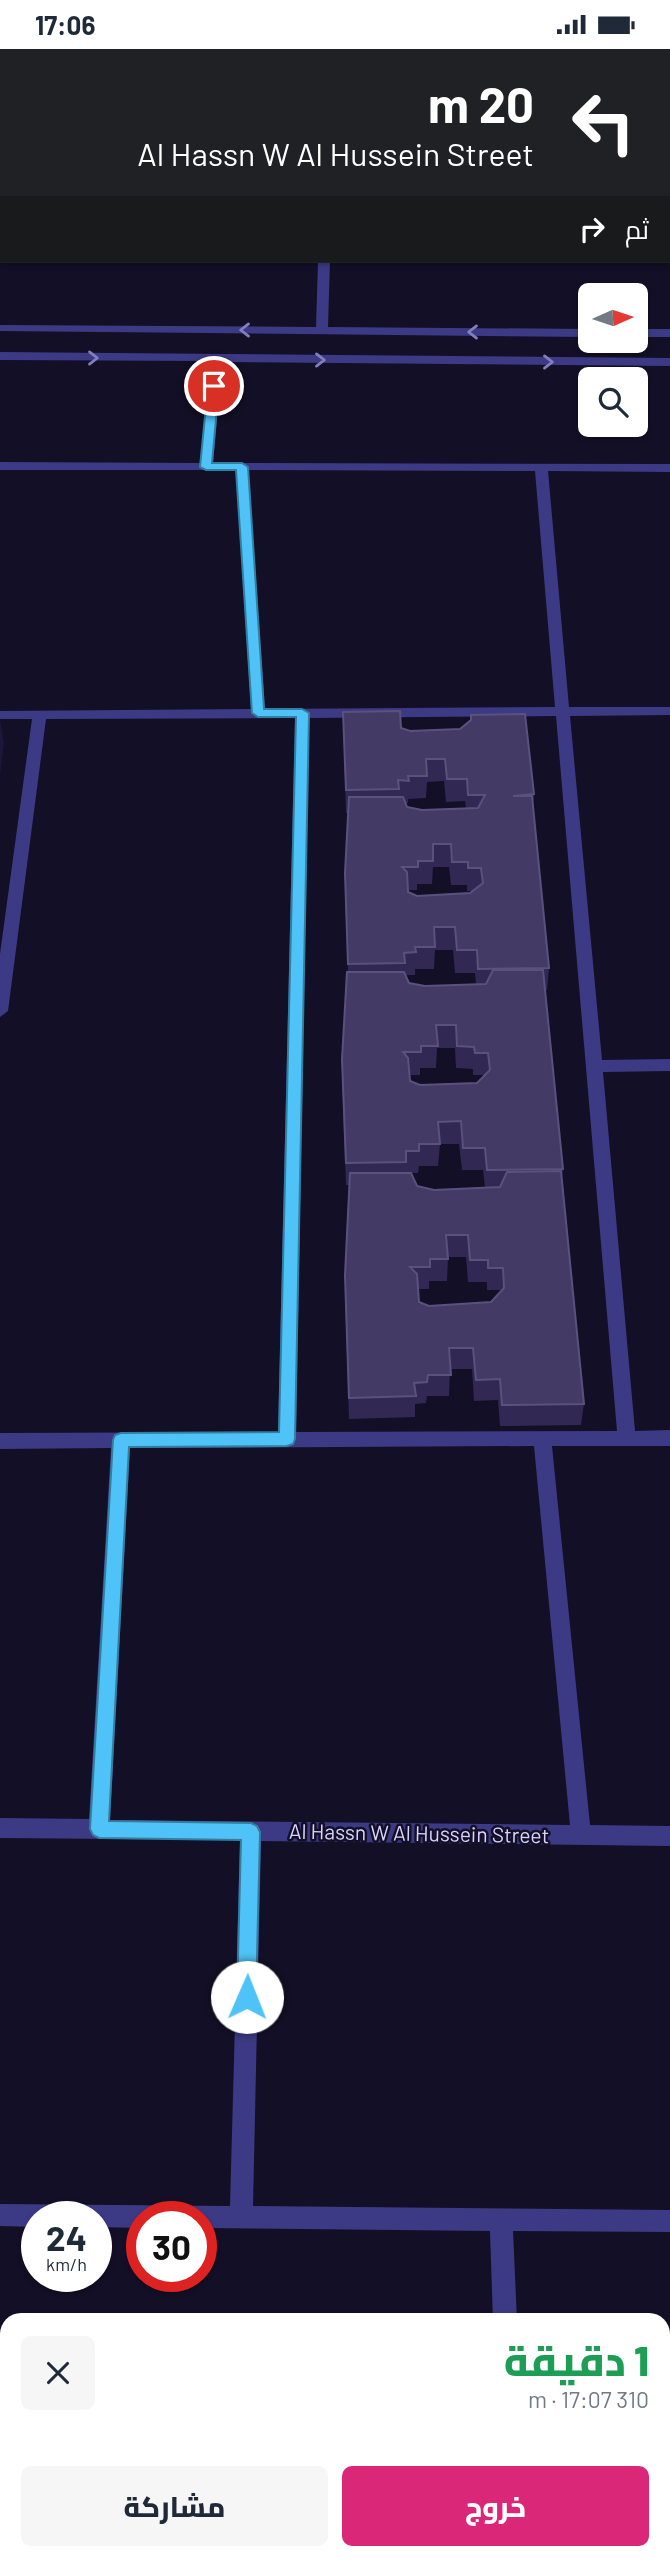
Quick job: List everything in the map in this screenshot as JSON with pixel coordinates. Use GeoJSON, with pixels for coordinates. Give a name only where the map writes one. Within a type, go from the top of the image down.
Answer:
{"type":"FeatureCollection","features":[{"type":"Feature","properties":{"kind":"street"},"geometry":{"type":"LineString","coordinates":[[322,331],[324,263]]}},
{"type":"Feature","properties":{"kind":"street"},"geometry":{"type":"LineString","coordinates":[[0,328],[578,333]]}},
{"type":"Feature","properties":{"kind":"street"},"geometry":{"type":"LineString","coordinates":[[63,358],[68,329]]}},
{"type":"Feature","properties":{"kind":"street"},"geometry":{"type":"LineString","coordinates":[[648,333],[670,333]]}},
{"type":"Feature","properties":{"kind":"street"},"geometry":{"type":"LineString","coordinates":[[0,356],[670,362]]}},
{"type":"Feature","properties":{"kind":"street"},"geometry":{"type":"LineString","coordinates":[[206,467],[216,359]]}},
{"type":"Feature","properties":{"kind":"street"},"geometry":{"type":"LineString","coordinates":[[0,465],[670,468]]}},
{"type":"Feature","properties":{"kind":"street"},"geometry":{"type":"LineString","coordinates":[[242,467],[258,713]]}},
{"type":"Feature","properties":{"kind":"street"},"geometry":{"type":"LineString","coordinates":[[541,468],[626,1438]]}},
{"type":"Feature","properties":{"kind":"street"},"geometry":{"type":"LineString","coordinates":[[0,715],[670,711]]}},
{"type":"Feature","properties":{"kind":"street"},"geometry":{"type":"LineString","coordinates":[[287,1439],[302,713]]}},
{"type":"Feature","properties":{"kind":"street"},"geometry":{"type":"LineString","coordinates":[[0,1011],[40,715]]}},
{"type":"Feature","properties":{"kind":"street"},"geometry":{"type":"LineString","coordinates":[[594,1066],[670,1065]]}},
{"type":"Feature","properties":{"kind":"street"},"geometry":{"type":"LineString","coordinates":[[0,1441],[670,1438]]}},
{"type":"Feature","properties":{"kind":"street"},"geometry":{"type":"LineString","coordinates":[[542,1439],[581,1836]]}},
{"type":"Feature","properties":{"kind":"street"},"geometry":{"type":"LineString","coordinates":[[99,1829],[121,1440]]}},
{"type":"Feature","properties":{"kind":"street","name":"Al Hassn W Al Hussein Street"},"geometry":{"type":"LineString","coordinates":[[0,1828],[670,1836]]}},
{"type":"Feature","properties":{"kind":"street"},"geometry":{"type":"LineString","coordinates":[[241,2217],[251,1832]]}},
{"type":"Feature","properties":{"kind":"street"},"geometry":{"type":"LineString","coordinates":[[0,2215],[670,2221]]}},
{"type":"Feature","properties":{"kind":"street"},"geometry":{"type":"LineString","coordinates":[[501,2219],[505,2313]]}},
{"type":"Feature","properties":{"kind":"building"},"geometry":{"type":"Polygon","coordinates":[[[400,711],[401,728],[410,731],[460,729],[471,720],[471,715],[525,714],[534,794],[513,796],[532,796],[549,968],[478,969],[477,950],[457,950],[455,927],[434,927],[435,947],[415,947],[416,952],[404,953],[405,963],[348,964],[345,873],[349,797],[403,797],[407,807],[422,810],[478,808],[485,795],[468,795],[467,779],[447,779],[445,759],[426,759],[427,776],[408,776],[409,781],[398,780],[399,789],[346,790],[343,712],[400,711]],[[433,844],[433,861],[418,861],[418,867],[402,867],[407,872],[408,892],[417,896],[470,893],[483,883],[481,868],[468,868],[468,862],[452,862],[451,844],[433,844]]]}},
{"type":"Feature","properties":{"kind":"building"},"geometry":{"type":"Polygon","coordinates":[[[493,970],[543,970],[563,1169],[487,1170],[485,1148],[463,1148],[461,1121],[438,1122],[440,1144],[419,1144],[419,1151],[406,1151],[406,1162],[346,1163],[342,1059],[347,972],[404,972],[409,983],[425,986],[486,984],[493,970]],[[436,1025],[438,1046],[421,1046],[421,1052],[403,1052],[408,1058],[410,1081],[420,1085],[477,1083],[490,1070],[488,1053],[475,1053],[474,1047],[457,1046],[456,1025],[436,1025]]]}},
{"type":"Feature","properties":{"kind":"building"},"geometry":{"type":"Polygon","coordinates":[[[561,1171],[584,1404],[502,1405],[500,1379],[476,1380],[473,1348],[449,1348],[451,1375],[428,1375],[427,1382],[414,1383],[416,1396],[349,1398],[345,1275],[350,1173],[411,1173],[417,1186],[434,1190],[500,1187],[507,1172],[561,1171]],[[446,1235],[448,1259],[430,1259],[430,1267],[410,1267],[417,1274],[419,1302],[429,1306],[491,1302],[504,1288],[503,1268],[488,1268],[488,1260],[470,1260],[468,1235],[446,1235]]]}},
{"type":"Feature","properties":{"kind":"route"},"geometry":{"type":"LineString","coordinates":[[214,386],[206,467],[242,467],[258,713],[302,713],[287,1439],[121,1440],[99,1829],[251,1832],[247,1997]]}}]}
